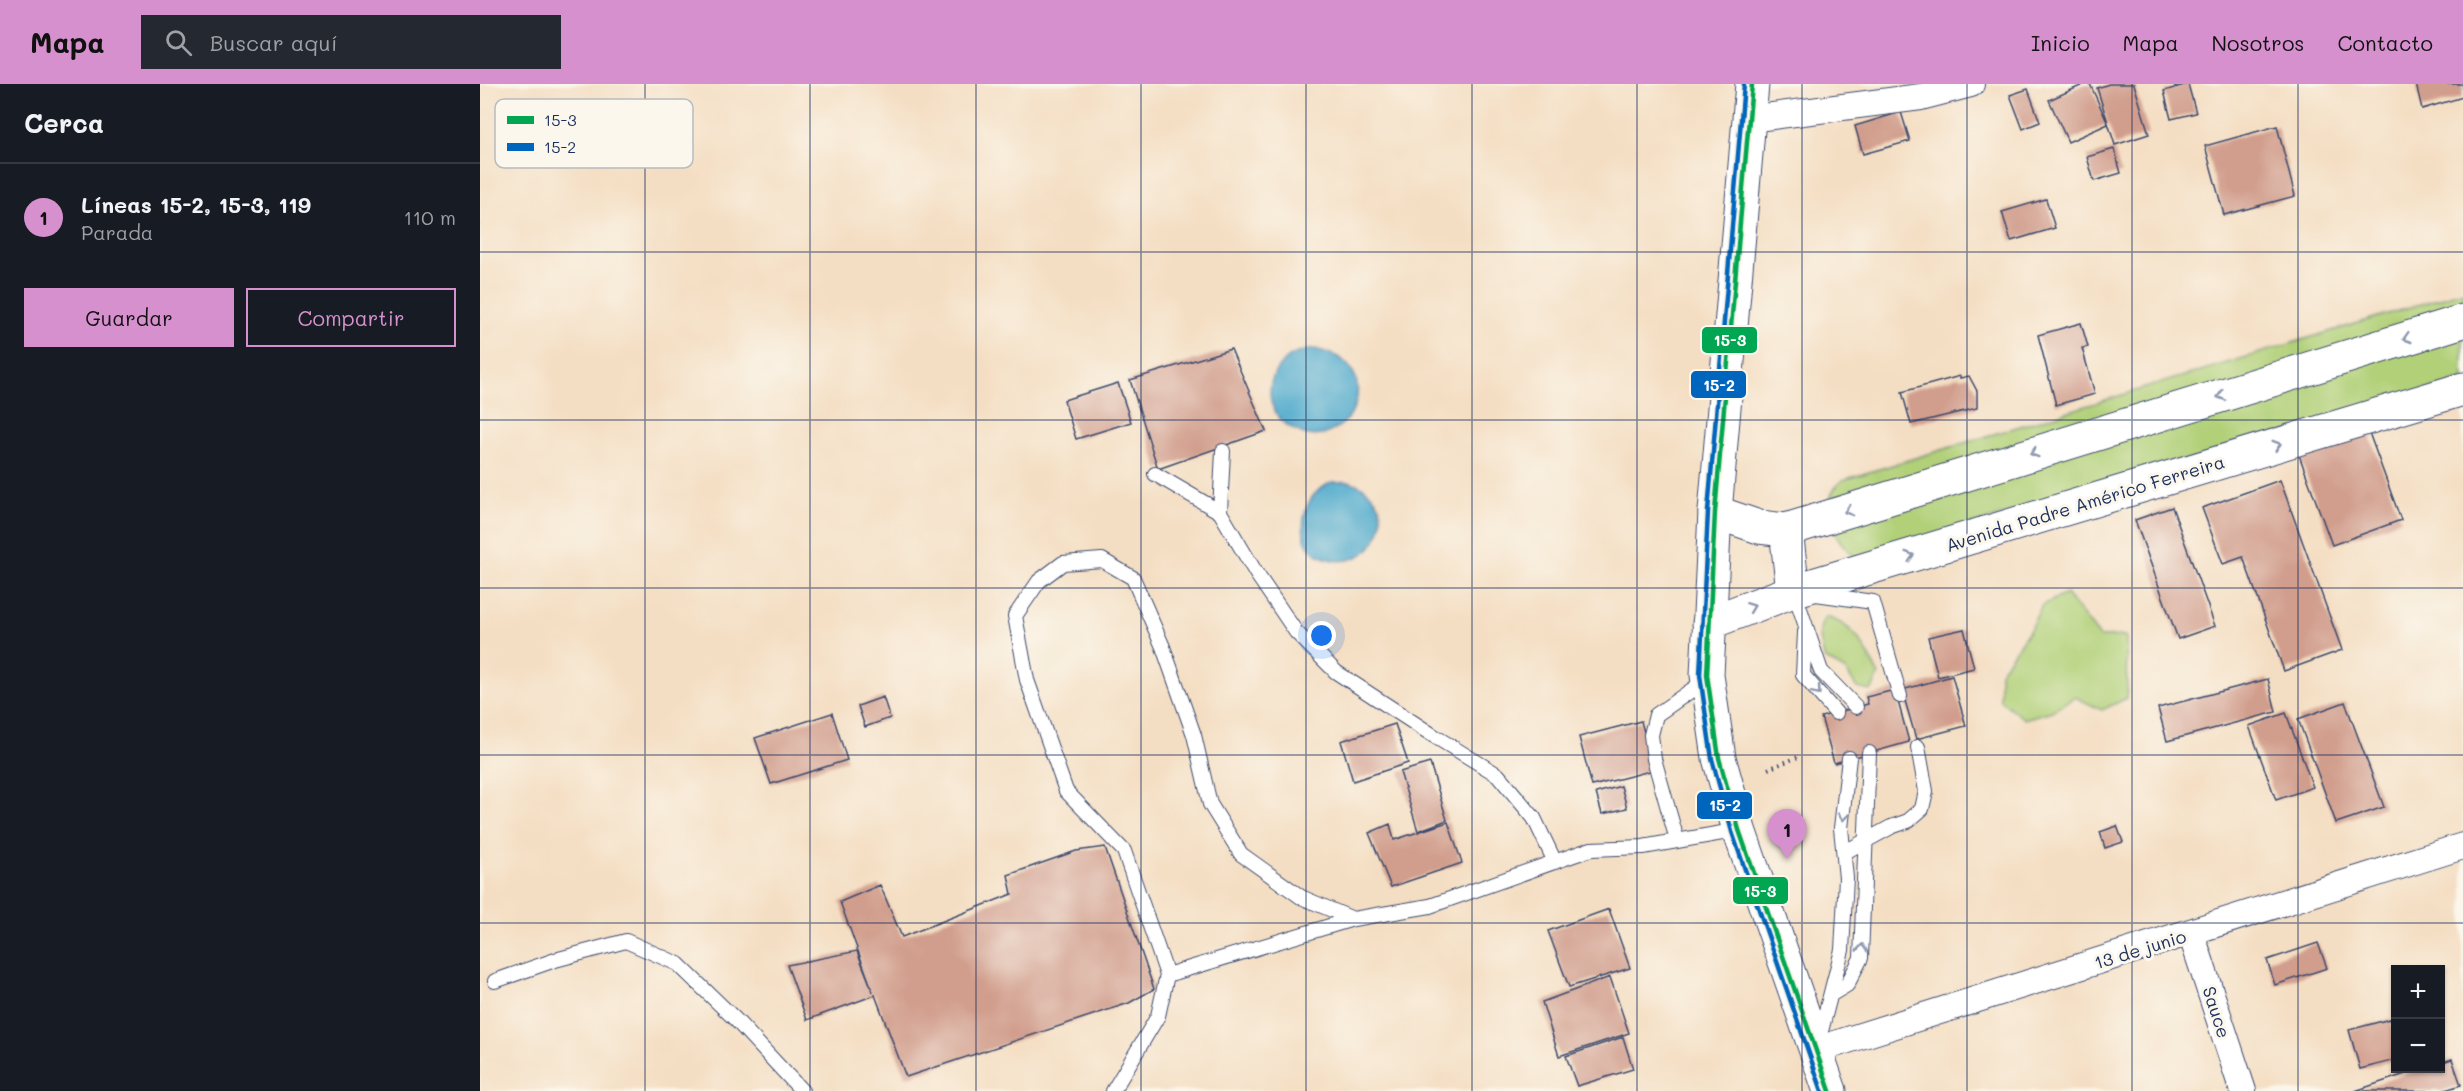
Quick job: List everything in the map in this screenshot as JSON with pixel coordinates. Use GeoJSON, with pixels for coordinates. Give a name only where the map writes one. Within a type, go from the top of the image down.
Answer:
{"type":"FeatureCollection","features":[{"type":"Feature","properties":{"kind":"street"},"geometry":{"type":"LineString","coordinates":[[1752,84],[1715,512],[1707,675],[1719,758],[1739,830],[1830,1091]]}},
{"type":"Feature","properties":{"kind":"street"},"geometry":{"type":"LineString","coordinates":[[1749,119],[1921,97],[1971,84]]}},
{"type":"Feature","properties":{"kind":"street"},"geometry":{"type":"LineString","coordinates":[[1715,512],[1759,527],[1786,530],[2463,321]]}},
{"type":"Feature","properties":{"kind":"street","name":"Avenida Padre Américo Ferreira"},"geometry":{"type":"LineString","coordinates":[[1709,623],[1793,591],[2463,389]]}},
{"type":"Feature","properties":{"kind":"street"},"geometry":{"type":"LineString","coordinates":[[1786,530],[1793,591]]}},
{"type":"Feature","properties":{"kind":"street","name":"13 de junio"},"geometry":{"type":"LineString","coordinates":[[1816,1050],[2463,846]]}},
{"type":"Feature","properties":{"kind":"street","name":"Sauce"},"geometry":{"type":"LineString","coordinates":[[2191,933],[2243,1091]]}},
{"type":"Feature","properties":{"kind":"lane"},"geometry":{"type":"LineString","coordinates":[[1220,512],[1223,451]]}},
{"type":"Feature","properties":{"kind":"lane"},"geometry":{"type":"LineString","coordinates":[[1155,474],[1220,512],[1256,573],[1296,632],[1336,672],[1498,775],[1534,818],[1555,862]]}},
{"type":"Feature","properties":{"kind":"lane"},"geometry":{"type":"LineString","coordinates":[[1113,1091],[1158,1016],[1167,975],[1124,851],[1066,791],[1027,680],[1015,616],[1039,582],[1063,563],[1102,560],[1133,578],[1163,647],[1194,735],[1210,804],[1240,854],[1301,897],[1353,919]]}},
{"type":"Feature","properties":{"kind":"lane"},"geometry":{"type":"LineString","coordinates":[[1856,707],[1821,671],[1793,591],[1873,602],[1900,696]]}},
{"type":"Feature","properties":{"kind":"lane"},"geometry":{"type":"LineString","coordinates":[[1806,624],[1803,675],[1836,713]]}},
{"type":"Feature","properties":{"kind":"lane"},"geometry":{"type":"LineString","coordinates":[[1677,840],[1654,759],[1650,735],[1656,715],[1696,687],[1707,675]]}},
{"type":"Feature","properties":{"kind":"lane"},"geometry":{"type":"LineString","coordinates":[[1845,852],[1865,840],[1908,821],[1922,809],[1926,791],[1918,747]]}},
{"type":"Feature","properties":{"kind":"lane"},"geometry":{"type":"LineString","coordinates":[[1832,994],[1847,985],[1861,958],[1869,753]]}},
{"type":"Feature","properties":{"kind":"lane"},"geometry":{"type":"LineString","coordinates":[[1816,1050],[1842,950],[1846,878],[1841,828],[1849,758]]}},
{"type":"Feature","properties":{"kind":"lane"},"geometry":{"type":"LineString","coordinates":[[1167,975],[1353,919],[1430,906],[1591,849],[1643,846],[1739,830]]}},
{"type":"Feature","properties":{"kind":"lane"},"geometry":{"type":"LineString","coordinates":[[495,981],[555,960],[626,940],[678,964],[736,1020],[802,1091]]}},
{"type":"Feature","properties":{"kind":"path"},"geometry":{"type":"LineString","coordinates":[[1768,769],[1798,757]]}},
{"type":"Feature","properties":{"kind":"green space"},"geometry":{"type":"Polygon","coordinates":[[[2463,291],[2463,380],[1858,558],[1841,542],[1835,532],[1829,510],[1830,499],[1843,480],[2463,291]]]}},
{"type":"Feature","properties":{"kind":"green space"},"geometry":{"type":"Polygon","coordinates":[[[2066,594],[2100,637],[2126,636],[2127,698],[2102,710],[2075,697],[2052,711],[2024,719],[2000,700],[2000,672],[2030,629],[2042,605],[2066,594]]]}},
{"type":"Feature","properties":{"kind":"green space"},"geometry":{"type":"Polygon","coordinates":[[[1826,617],[1846,626],[1864,647],[1879,675],[1871,691],[1857,688],[1846,671],[1824,658],[1820,631],[1826,617]]]}},
{"type":"Feature","properties":{"kind":"water"},"geometry":{"type":"Polygon","coordinates":[[[1315,349],[1336,356],[1347,364],[1356,379],[1357,396],[1352,412],[1341,425],[1332,431],[1314,436],[1287,426],[1276,414],[1271,400],[1270,386],[1275,373],[1284,361],[1297,353],[1315,349]]]}},
{"type":"Feature","properties":{"kind":"water"},"geometry":{"type":"Polygon","coordinates":[[[1331,482],[1354,483],[1371,494],[1379,508],[1381,523],[1377,538],[1367,551],[1353,559],[1336,560],[1317,554],[1306,542],[1303,526],[1309,502],[1317,492],[1331,482]]]}},
{"type":"Feature","properties":{"kind":"building"},"geometry":{"type":"Polygon","coordinates":[[[2085,84],[2090,84],[2108,124],[2068,142],[2049,100],[2085,84]]]}},
{"type":"Feature","properties":{"kind":"building"},"geometry":{"type":"Polygon","coordinates":[[[2109,84],[2134,84],[2149,134],[2115,145],[2097,88],[2109,84]]]}},
{"type":"Feature","properties":{"kind":"building"},"geometry":{"type":"Polygon","coordinates":[[[2188,84],[2196,113],[2171,119],[2164,91],[2188,84]]]}},
{"type":"Feature","properties":{"kind":"building"},"geometry":{"type":"Polygon","coordinates":[[[2416,84],[2463,84],[2463,97],[2422,109],[2416,84]]]}},
{"type":"Feature","properties":{"kind":"building"},"geometry":{"type":"Polygon","coordinates":[[[2028,89],[2040,122],[2023,129],[2010,95],[2028,89]]]}},
{"type":"Feature","properties":{"kind":"building"},"geometry":{"type":"Polygon","coordinates":[[[1901,112],[1910,141],[1863,154],[1855,126],[1901,112]]]}},
{"type":"Feature","properties":{"kind":"building"},"geometry":{"type":"Polygon","coordinates":[[[2277,126],[2295,196],[2224,215],[2205,146],[2277,126]]]}},
{"type":"Feature","properties":{"kind":"building"},"geometry":{"type":"Polygon","coordinates":[[[2114,149],[2121,173],[2094,181],[2087,157],[2114,149]]]}},
{"type":"Feature","properties":{"kind":"building"},"geometry":{"type":"Polygon","coordinates":[[[2046,199],[2055,228],[2011,241],[2002,212],[2046,199]]]}},
{"type":"Feature","properties":{"kind":"building"},"geometry":{"type":"Polygon","coordinates":[[[2081,323],[2088,347],[2082,348],[2095,394],[2056,405],[2038,335],[2081,323]]]}},
{"type":"Feature","properties":{"kind":"building"},"geometry":{"type":"Polygon","coordinates":[[[1231,349],[1266,431],[1158,469],[1130,380],[1231,349]]]}},
{"type":"Feature","properties":{"kind":"building"},"geometry":{"type":"Polygon","coordinates":[[[1960,376],[1960,378],[1969,376],[1977,391],[1977,408],[1911,424],[1902,392],[1960,376]]]}},
{"type":"Feature","properties":{"kind":"building"},"geometry":{"type":"Polygon","coordinates":[[[1118,383],[1131,422],[1076,439],[1064,400],[1118,383]]]}},
{"type":"Feature","properties":{"kind":"building"},"geometry":{"type":"Polygon","coordinates":[[[2368,430],[2401,520],[2332,545],[2299,455],[2368,430]]]}},
{"type":"Feature","properties":{"kind":"building"},"geometry":{"type":"Polygon","coordinates":[[[2280,480],[2342,650],[2284,671],[2243,557],[2223,564],[2202,508],[2280,480]]]}},
{"type":"Feature","properties":{"kind":"building"},"geometry":{"type":"Polygon","coordinates":[[[2172,507],[2215,626],[2178,639],[2135,520],[2172,507]]]}},
{"type":"Feature","properties":{"kind":"building"},"geometry":{"type":"Polygon","coordinates":[[[1964,629],[1974,668],[1938,677],[1928,637],[1964,629]]]}},
{"type":"Feature","properties":{"kind":"building"},"geometry":{"type":"Polygon","coordinates":[[[1952,676],[1966,726],[1916,739],[1902,690],[1952,676]]]}},
{"type":"Feature","properties":{"kind":"building"},"geometry":{"type":"Polygon","coordinates":[[[2268,679],[2276,712],[2167,741],[2158,708],[2268,679]]]}},
{"type":"Feature","properties":{"kind":"building"},"geometry":{"type":"Polygon","coordinates":[[[1895,690],[1909,742],[1834,763],[1821,717],[1868,704],[1866,697],[1895,690]]]}},
{"type":"Feature","properties":{"kind":"building"},"geometry":{"type":"Polygon","coordinates":[[[883,697],[890,718],[865,727],[858,706],[883,697]]]}},
{"type":"Feature","properties":{"kind":"building"},"geometry":{"type":"Polygon","coordinates":[[[2345,702],[2384,807],[2336,823],[2298,719],[2345,702]]]}},
{"type":"Feature","properties":{"kind":"building"},"geometry":{"type":"Polygon","coordinates":[[[832,713],[847,760],[771,784],[755,738],[832,713]]]}},
{"type":"Feature","properties":{"kind":"building"},"geometry":{"type":"Polygon","coordinates":[[[2286,713],[2313,787],[2276,800],[2249,726],[2286,713]]]}},
{"type":"Feature","properties":{"kind":"building"},"geometry":{"type":"Polygon","coordinates":[[[1641,721],[1654,770],[1592,786],[1579,737],[1641,721]]]}},
{"type":"Feature","properties":{"kind":"building"},"geometry":{"type":"Polygon","coordinates":[[[1395,724],[1408,763],[1353,781],[1341,741],[1395,724]]]}},
{"type":"Feature","properties":{"kind":"building"},"geometry":{"type":"Polygon","coordinates":[[[1430,763],[1447,820],[1418,831],[1400,772],[1430,763]]]}},
{"type":"Feature","properties":{"kind":"building"},"geometry":{"type":"Polygon","coordinates":[[[1621,786],[1627,808],[1602,814],[1596,793],[1621,786]]]}},
{"type":"Feature","properties":{"kind":"building"},"geometry":{"type":"Polygon","coordinates":[[[1448,822],[1462,863],[1391,887],[1369,833],[1390,824],[1394,840],[1448,822]]]}},
{"type":"Feature","properties":{"kind":"building"},"geometry":{"type":"Polygon","coordinates":[[[2117,826],[2123,842],[2105,848],[2100,832],[2117,826]]]}},
{"type":"Feature","properties":{"kind":"building"},"geometry":{"type":"Polygon","coordinates":[[[1105,847],[1154,989],[1129,1003],[906,1077],[875,995],[807,1020],[787,965],[857,951],[873,992],[840,902],[880,885],[902,937],[1012,894],[1008,875],[1076,851],[1105,847]]]}},
{"type":"Feature","properties":{"kind":"building"},"geometry":{"type":"Polygon","coordinates":[[[1609,909],[1630,968],[1569,987],[1548,931],[1609,909]]]}},
{"type":"Feature","properties":{"kind":"building"},"geometry":{"type":"Polygon","coordinates":[[[2318,943],[2327,968],[2275,985],[2267,960],[2318,943]]]}},
{"type":"Feature","properties":{"kind":"building"},"geometry":{"type":"Polygon","coordinates":[[[1610,977],[1629,1033],[1559,1056],[1542,1002],[1610,977]]]}},
{"type":"Feature","properties":{"kind":"building"},"geometry":{"type":"Polygon","coordinates":[[[2390,1019],[2391,1061],[2360,1069],[2349,1030],[2390,1019]]]}},
{"type":"Feature","properties":{"kind":"building"},"geometry":{"type":"Polygon","coordinates":[[[1623,1037],[1633,1069],[1577,1086],[1566,1056],[1623,1037]]]}},
{"type":"Feature","properties":{"kind":"building"},"geometry":{"type":"Polygon","coordinates":[[[2452,1059],[2461,1085],[2442,1091],[2355,1091],[2408,1073],[2445,1073],[2445,1061],[2452,1059]]]}},
{"type":"Feature","properties":{"kind":"transit line","name":"15-2"},"geometry":{"type":"LineString","coordinates":[[1744,84],[1708,511],[1700,675],[1712,759],[1732,832],[1822,1091]]}},
{"type":"Feature","properties":{"kind":"transit line","name":"15-3"},"geometry":{"type":"LineString","coordinates":[[1752,84],[1715,512],[1707,675],[1719,758],[1739,830],[1830,1091]]}},
{"type":"Feature","properties":{"kind":"place","name":"Líneas 15-2, 15-3, 119"},"geometry":{"type":"Point","coordinates":[1787,859]}}]}
